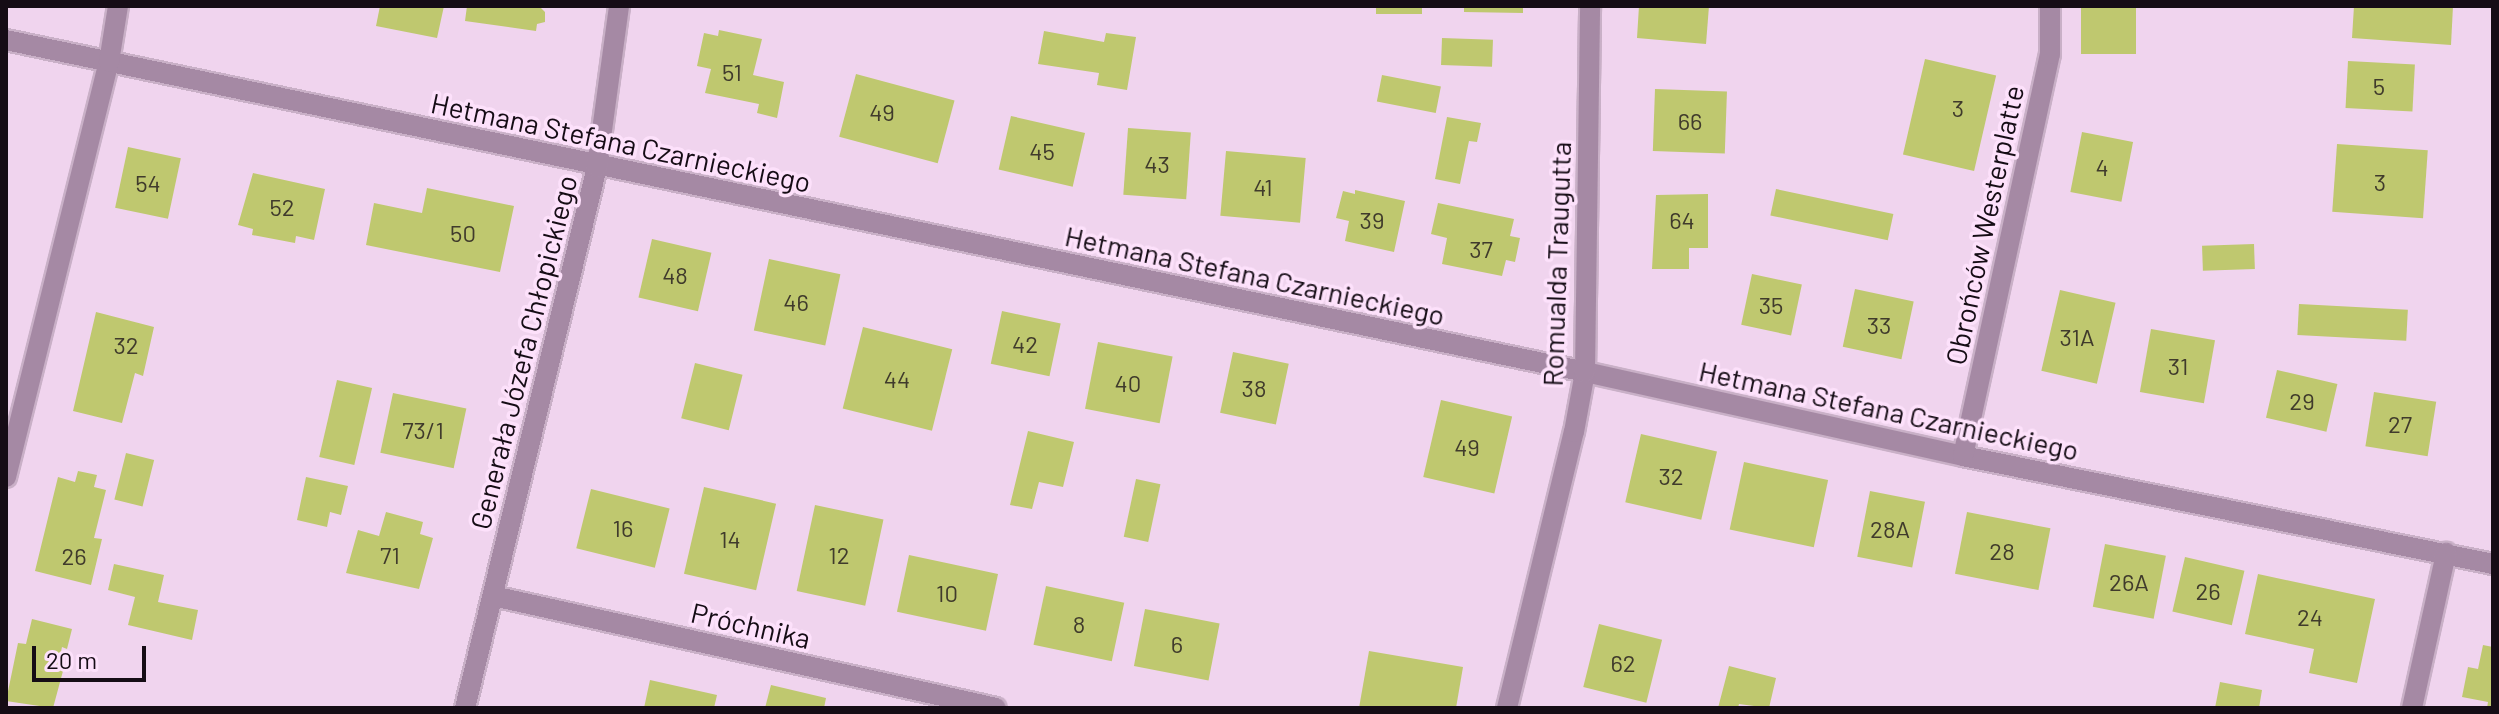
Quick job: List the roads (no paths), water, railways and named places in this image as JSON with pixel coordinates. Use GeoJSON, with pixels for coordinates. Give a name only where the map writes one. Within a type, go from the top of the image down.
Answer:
{"type":"FeatureCollection","features":[{"type":"Feature","properties":{"kind":"street"},"geometry":{"type":"LineString","coordinates":[[6,477],[109,62],[118,6]]}},
{"type":"Feature","properties":{"kind":"street","name":"Generała Józefa Chłopickiego"},"geometry":{"type":"LineString","coordinates":[[465,708],[597,167],[619,6]]}},
{"type":"Feature","properties":{"kind":"street","name":"Romualda Traugutta"},"geometry":{"type":"LineString","coordinates":[[1507,708],[1574,432],[1585,372],[1590,6]]}},
{"type":"Feature","properties":{"kind":"street","name":"Obrońców Westerplatte"},"geometry":{"type":"LineString","coordinates":[[1963,456],[2050,54],[2050,6]]}},
{"type":"Feature","properties":{"kind":"street","name":"Hetmana Stefana Czarnieckiego"},"geometry":{"type":"LineString","coordinates":[[6,40],[597,167],[1585,372],[1963,456],[2493,564]]}},
{"type":"Feature","properties":{"kind":"street"},"geometry":{"type":"LineString","coordinates":[[2412,708],[2446,553]]}},
{"type":"Feature","properties":{"kind":"street","name":"Próchnika"},"geometry":{"type":"LineString","coordinates":[[493,596],[983,707]]}}]}
